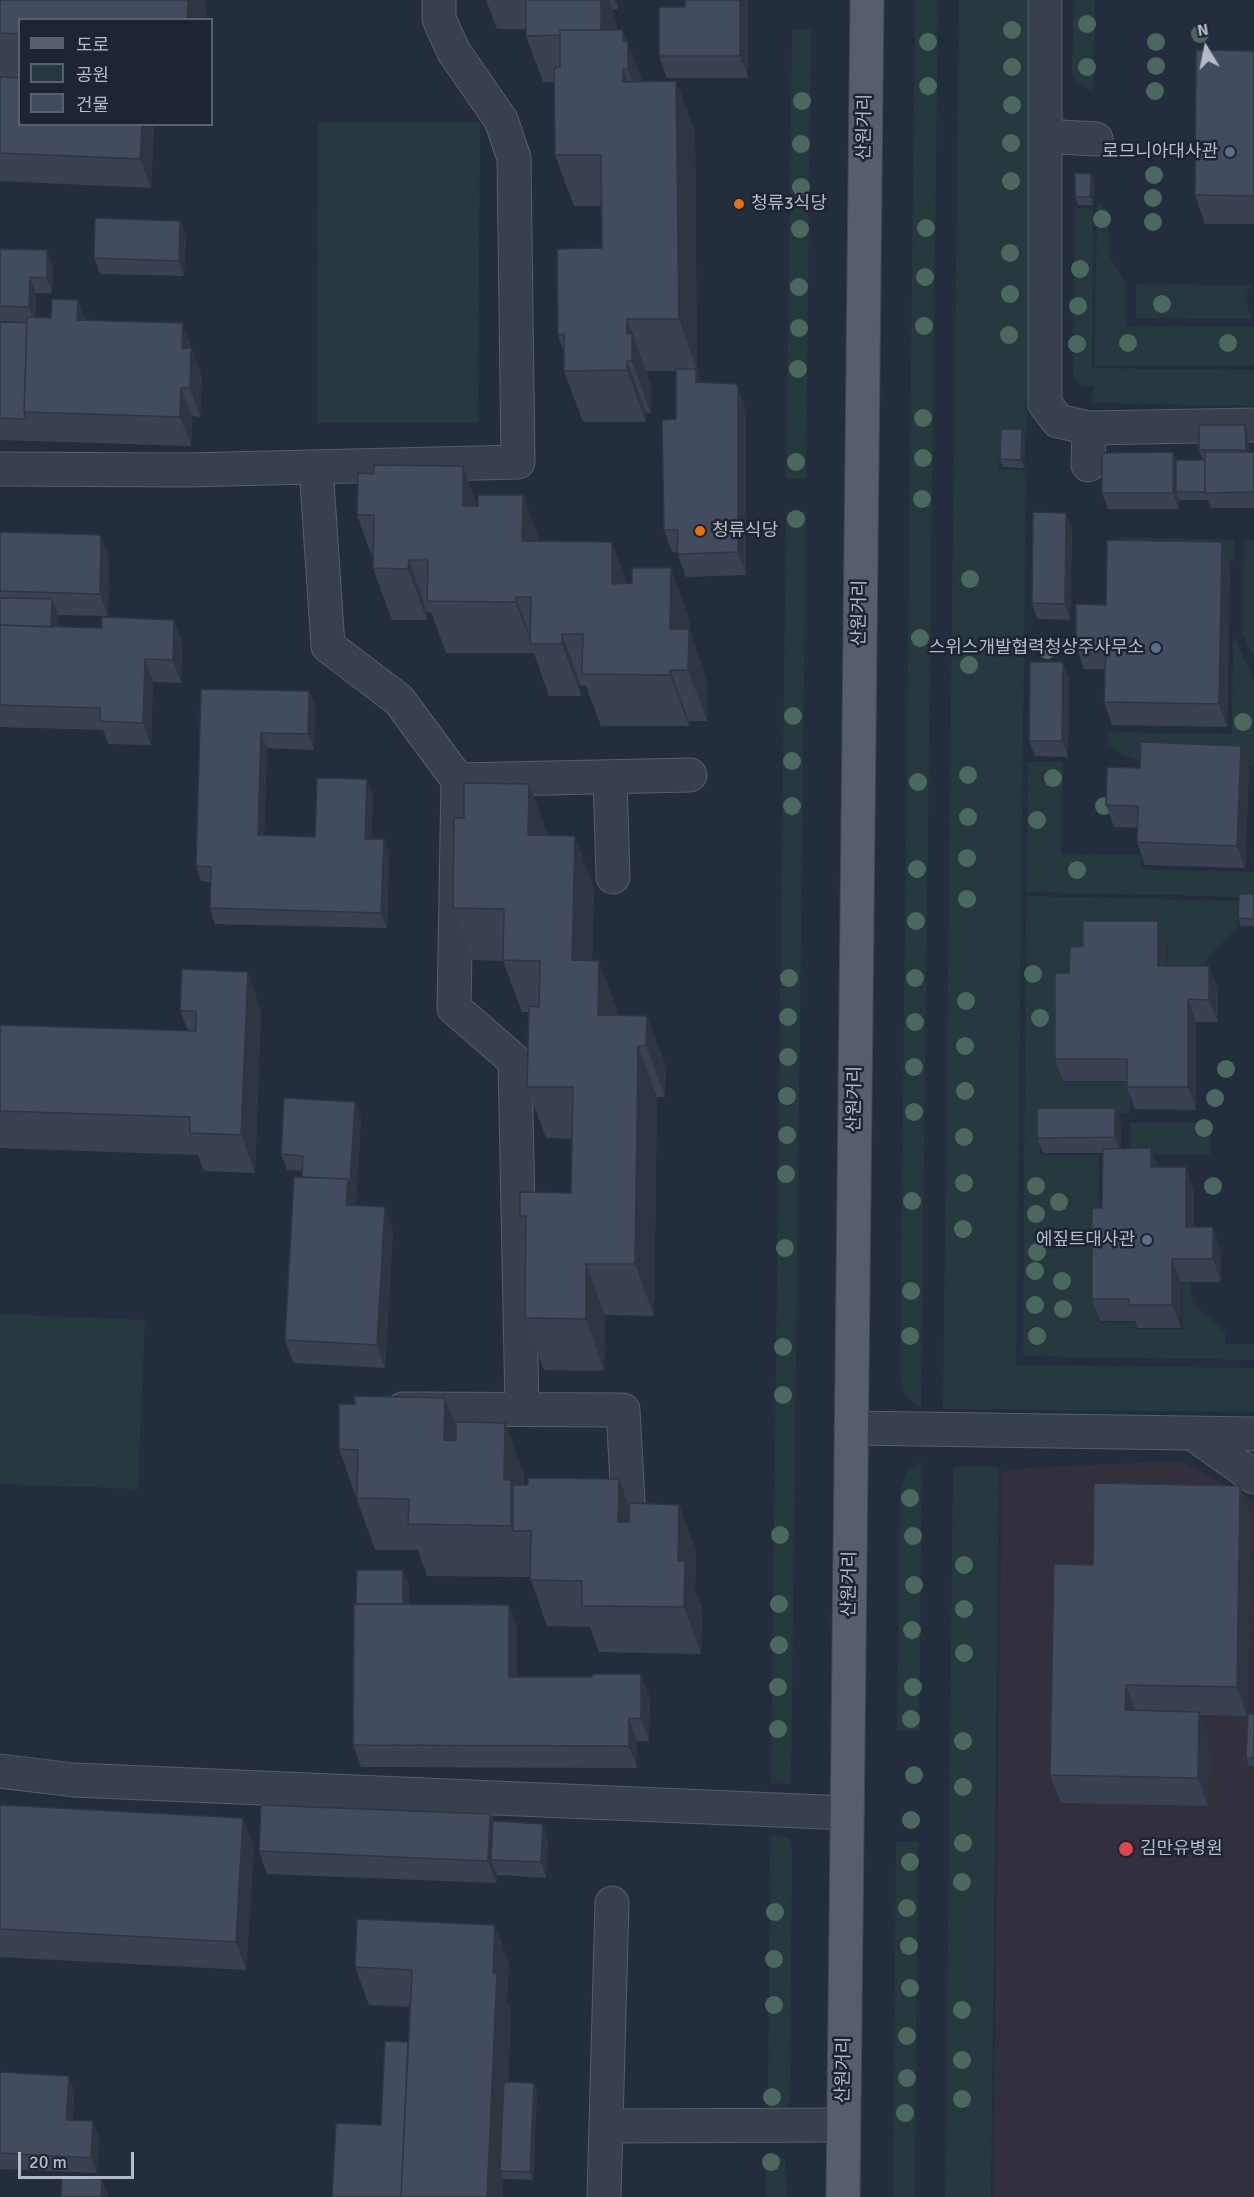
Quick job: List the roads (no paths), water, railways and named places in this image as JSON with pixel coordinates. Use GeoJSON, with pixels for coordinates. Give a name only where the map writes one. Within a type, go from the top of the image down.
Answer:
{"type":"FeatureCollection","features":[{"type":"Feature","properties":{"kind":"main road","name":"산원거리"},"geometry":{"type":"LineString","coordinates":[[843,2197],[867,0]]}},
{"type":"Feature","properties":{"kind":"street"},"geometry":{"type":"LineString","coordinates":[[0,469],[316,467],[518,462],[514,158],[501,120],[454,52],[439,19],[439,0]]}},
{"type":"Feature","properties":{"kind":"street"},"geometry":{"type":"LineString","coordinates":[[1045,0],[1045,404],[1058,421],[1089,428],[1254,424]]}},
{"type":"Feature","properties":{"kind":"street"},"geometry":{"type":"LineString","coordinates":[[1045,136],[1096,139]]}},
{"type":"Feature","properties":{"kind":"street"},"geometry":{"type":"LineString","coordinates":[[1088,465],[1089,428]]}},
{"type":"Feature","properties":{"kind":"street"},"geometry":{"type":"LineString","coordinates":[[316,467],[328,646],[399,700],[458,780],[454,1008],[514,1061],[522,1408]]}},
{"type":"Feature","properties":{"kind":"street"},"geometry":{"type":"LineString","coordinates":[[458,780],[690,775]]}},
{"type":"Feature","properties":{"kind":"street"},"geometry":{"type":"LineString","coordinates":[[610,777],[613,877]]}},
{"type":"Feature","properties":{"kind":"street"},"geometry":{"type":"LineString","coordinates":[[374,1410],[522,1408],[624,1410],[628,1501]]}},
{"type":"Feature","properties":{"kind":"street"},"geometry":{"type":"LineString","coordinates":[[851,1428],[1254,1434]]}},
{"type":"Feature","properties":{"kind":"street"},"geometry":{"type":"LineString","coordinates":[[1192,1432],[1254,1477]]}},
{"type":"Feature","properties":{"kind":"street"},"geometry":{"type":"LineString","coordinates":[[0,1771],[74,1780],[847,1813]]}},
{"type":"Feature","properties":{"kind":"street"},"geometry":{"type":"LineString","coordinates":[[604,2197],[612,1903]]}},
{"type":"Feature","properties":{"kind":"street"},"geometry":{"type":"LineString","coordinates":[[606,2126],[843,2125]]}},
{"type":"Feature","properties":{"kind":"place","name":"로므니아대사관"},"geometry":{"type":"Point","coordinates":[1230,152]}},
{"type":"Feature","properties":{"kind":"place","name":"청류3식당"},"geometry":{"type":"Point","coordinates":[739,204]}},
{"type":"Feature","properties":{"kind":"place","name":"청류식당"},"geometry":{"type":"Point","coordinates":[700,531]}},
{"type":"Feature","properties":{"kind":"place","name":"스위스개발협력청상주사무소"},"geometry":{"type":"Point","coordinates":[1156,648]}},
{"type":"Feature","properties":{"kind":"place","name":"에짚트대사관"},"geometry":{"type":"Point","coordinates":[1147,1240]}},
{"type":"Feature","properties":{"kind":"place","name":"김만유병원"},"geometry":{"type":"Point","coordinates":[1126,1849]}}]}
